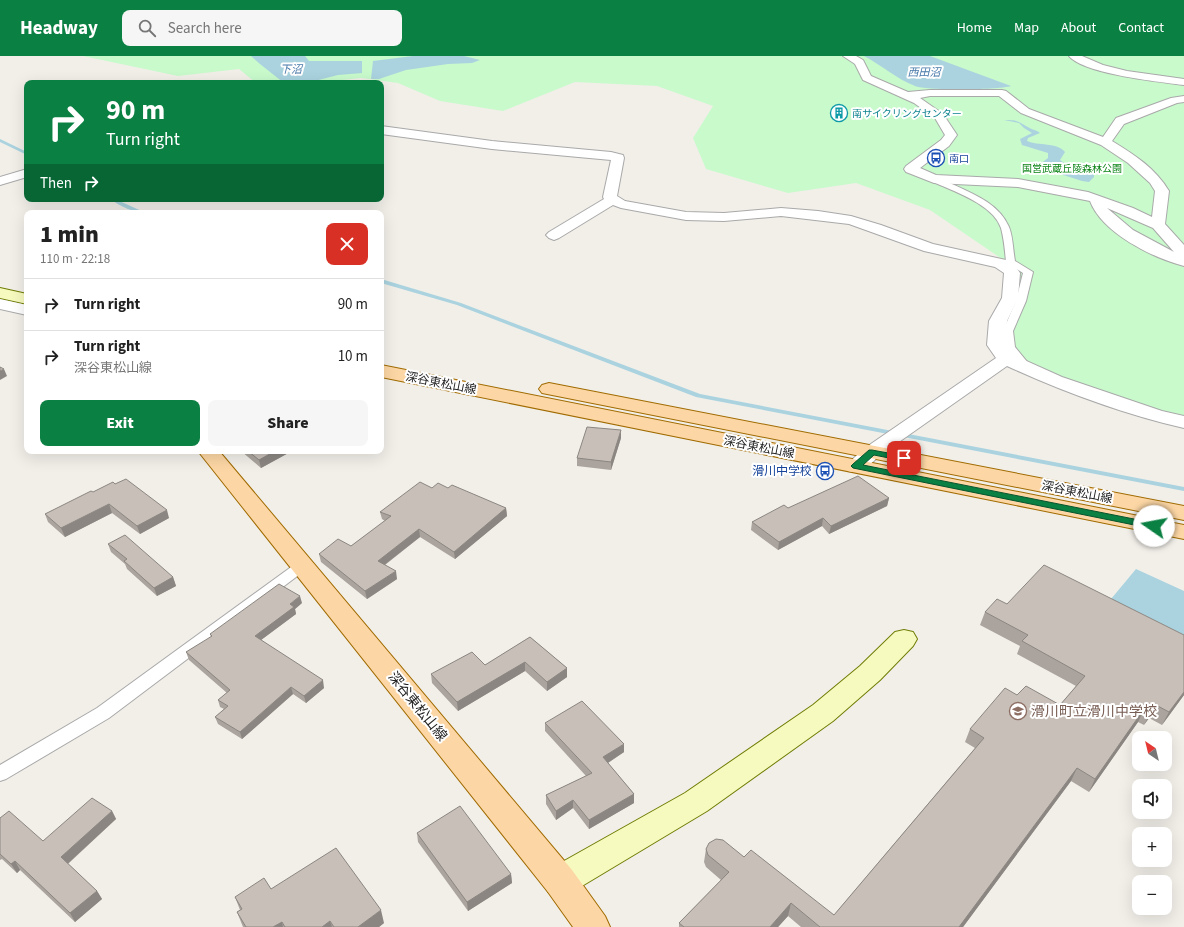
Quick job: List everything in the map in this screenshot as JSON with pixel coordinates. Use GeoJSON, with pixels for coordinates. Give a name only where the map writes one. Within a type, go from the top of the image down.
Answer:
{"type":"FeatureCollection","features":[{"type":"Feature","properties":{"kind":"main road","name":"深谷東松山線"},"geometry":{"type":"LineString","coordinates":[[384,357],[1184,513]]}},
{"type":"Feature","properties":{"kind":"main road","name":"深谷東松山線"},"geometry":{"type":"LineString","coordinates":[[384,372],[1184,532]]}},
{"type":"Feature","properties":{"kind":"main road","name":"深谷東松山線"},"geometry":{"type":"LineString","coordinates":[[210,454],[560,881],[593,927]]}},
{"type":"Feature","properties":{"kind":"street"},"geometry":{"type":"LineString","coordinates":[[848,56],[859,62],[867,78],[918,101],[939,116],[951,135],[945,143],[911,169],[934,180],[1018,183],[1088,196],[1128,211],[1158,225],[1178,248],[1184,252]]}},
{"type":"Feature","properties":{"kind":"street"},"geometry":{"type":"LineString","coordinates":[[1074,56],[1088,64],[1104,69],[1184,82]]}},
{"type":"Feature","properties":{"kind":"street"},"geometry":{"type":"LineString","coordinates":[[906,96],[930,93],[1002,93],[1024,111],[1105,142],[1133,160],[1156,181],[1162,191],[1160,202],[1161,215],[1158,225]]}},
{"type":"Feature","properties":{"kind":"street"},"geometry":{"type":"LineString","coordinates":[[1107,121],[1120,121],[1175,100],[1184,99]]}},
{"type":"Feature","properties":{"kind":"street"},"geometry":{"type":"LineString","coordinates":[[1041,117],[1079,121]]}},
{"type":"Feature","properties":{"kind":"street"},"geometry":{"type":"LineString","coordinates":[[1105,142],[1120,121]]}},
{"type":"Feature","properties":{"kind":"street"},"geometry":{"type":"LineString","coordinates":[[384,130],[492,145],[611,156],[618,158],[610,197],[621,204],[686,216],[724,217],[781,212],[818,215],[851,220],[890,232],[929,248],[1000,263],[1008,267],[1012,274],[1010,298],[998,320],[996,345],[1006,359],[1027,369],[1098,397],[1157,416],[1184,422]]}},
{"type":"Feature","properties":{"kind":"street"},"geometry":{"type":"LineString","coordinates":[[0,181],[24,174]]}},
{"type":"Feature","properties":{"kind":"street"},"geometry":{"type":"LineString","coordinates":[[554,235],[614,199]]}},
{"type":"Feature","properties":{"kind":"street"},"geometry":{"type":"LineString","coordinates":[[1096,199],[1101,211],[1121,228],[1144,244],[1184,260]]}},
{"type":"Feature","properties":{"kind":"street"},"geometry":{"type":"LineString","coordinates":[[0,279],[24,284]]}},
{"type":"Feature","properties":{"kind":"street"},"geometry":{"type":"LineString","coordinates":[[0,293],[24,298]]}},
{"type":"Feature","properties":{"kind":"street"},"geometry":{"type":"LineString","coordinates":[[0,304],[24,309]]}},
{"type":"Feature","properties":{"kind":"street"},"geometry":{"type":"LineString","coordinates":[[856,466],[872,452],[1006,359]]}},
{"type":"Feature","properties":{"kind":"street"},"geometry":{"type":"LineString","coordinates":[[560,881],[696,802],[823,714],[870,673],[904,639]]}},
{"type":"Feature","properties":{"kind":"lane"},"geometry":{"type":"LineString","coordinates":[[934,180],[985,204],[996,212],[1005,228],[1011,262],[1028,272],[1021,301],[1008,331],[1010,347],[1027,369]]}},
{"type":"Feature","properties":{"kind":"lane"},"geometry":{"type":"LineString","coordinates":[[0,774],[103,713],[169,663],[303,566]]}},
{"type":"Feature","properties":{"kind":"green space","name":"国営武蔵丘陵森林公園"},"geometry":{"type":"Polygon","coordinates":[[[83,56],[1184,56],[1184,419],[1116,399],[1015,358],[1002,328],[1017,296],[1002,259],[930,210],[856,183],[788,193],[706,169],[693,138],[713,106],[657,86],[575,82],[503,111],[440,101],[398,83],[384,80],[361,78],[342,80],[252,80],[239,69],[178,76],[83,56]]]}},
{"type":"Feature","properties":{"kind":"water","name":"下沼"},"geometry":{"type":"Polygon","coordinates":[[[251,56],[305,56],[309,61],[362,61],[362,73],[338,75],[319,80],[280,80],[251,56]]]}},
{"type":"Feature","properties":{"kind":"water"},"geometry":{"type":"Polygon","coordinates":[[[413,56],[464,56],[480,60],[472,63],[448,64],[406,70],[379,79],[371,79],[373,61],[413,56]]]}},
{"type":"Feature","properties":{"kind":"water","name":"西田沼"},"geometry":{"type":"Polygon","coordinates":[[[864,56],[930,56],[1011,86],[963,89],[922,88],[902,80],[864,56]]]}},
{"type":"Feature","properties":{"kind":"water"},"geometry":{"type":"Polygon","coordinates":[[[1004,120],[1017,121],[1039,132],[1040,133],[1028,138],[1027,141],[1052,145],[1062,149],[1065,152],[1060,160],[1068,165],[1094,175],[1094,177],[1089,182],[1054,172],[1028,170],[1028,168],[1039,165],[1048,158],[1048,153],[1022,145],[1020,139],[1032,133],[1019,123],[1004,120]]]}},
{"type":"Feature","properties":{"kind":"water"},"geometry":{"type":"Polygon","coordinates":[[[1136,569],[1184,591],[1184,635],[1111,599],[1136,569]]]}},
{"type":"Feature","properties":{"kind":"building"},"geometry":{"type":"Polygon","coordinates":[[[587,427],[621,430],[611,462],[577,458],[587,427]]]}},
{"type":"Feature","properties":{"kind":"building"},"geometry":{"type":"Polygon","coordinates":[[[252,454],[270,454],[259,460],[252,454]]]}},
{"type":"Feature","properties":{"kind":"building"},"geometry":{"type":"Polygon","coordinates":[[[858,476],[889,498],[831,526],[823,518],[779,542],[752,522],[784,505],[788,508],[858,476]]]}},
{"type":"Feature","properties":{"kind":"building"},"geometry":{"type":"Polygon","coordinates":[[[126,479],[167,510],[137,526],[109,504],[61,528],[45,514],[91,491],[93,492],[113,482],[115,484],[126,479]]]}},
{"type":"Feature","properties":{"kind":"building"},"geometry":{"type":"Polygon","coordinates":[[[420,482],[432,488],[438,483],[448,488],[452,485],[506,508],[454,552],[419,529],[378,561],[396,571],[365,591],[319,554],[338,539],[351,546],[391,516],[380,512],[420,482]]]}},
{"type":"Feature","properties":{"kind":"building"},"geometry":{"type":"Polygon","coordinates":[[[125,535],[173,577],[154,588],[124,561],[127,559],[108,544],[125,535]]]}},
{"type":"Feature","properties":{"kind":"building"},"geometry":{"type":"Polygon","coordinates":[[[1044,565],[1184,635],[1184,692],[1169,712],[1156,705],[1151,712],[1144,709],[1095,779],[1077,768],[959,927],[820,927],[791,903],[770,927],[684,927],[679,923],[729,872],[708,855],[706,849],[709,843],[716,839],[723,840],[744,857],[751,850],[834,915],[984,738],[970,729],[1005,688],[1017,695],[1026,686],[1060,705],[1085,676],[1022,641],[1028,635],[985,612],[997,599],[1007,604],[1044,565]]]}},
{"type":"Feature","properties":{"kind":"building"},"geometry":{"type":"Polygon","coordinates":[[[279,584],[300,596],[290,604],[294,607],[255,636],[323,680],[304,696],[291,687],[240,732],[215,717],[228,706],[218,700],[230,690],[186,652],[212,636],[210,634],[279,584]]]}},
{"type":"Feature","properties":{"kind":"building"},"geometry":{"type":"Polygon","coordinates":[[[530,637],[567,668],[547,682],[525,662],[457,702],[431,674],[472,652],[485,665],[530,637]]]}},
{"type":"Feature","properties":{"kind":"building"},"geometry":{"type":"Polygon","coordinates":[[[582,701],[624,744],[603,757],[634,794],[589,820],[573,800],[556,811],[546,795],[592,773],[545,723],[582,701]]]}},
{"type":"Feature","properties":{"kind":"building"},"geometry":{"type":"Polygon","coordinates":[[[92,798],[112,811],[61,857],[97,891],[70,913],[15,861],[11,864],[0,854],[0,818],[9,811],[43,841],[92,798]]]}},
{"type":"Feature","properties":{"kind":"building"},"geometry":{"type":"Polygon","coordinates":[[[460,806],[511,874],[467,902],[417,833],[460,806]]]}},
{"type":"Feature","properties":{"kind":"building"},"geometry":{"type":"Polygon","coordinates":[[[336,848],[381,910],[358,927],[334,927],[330,921],[322,927],[285,927],[282,922],[273,927],[246,927],[237,912],[242,909],[235,897],[264,878],[271,889],[336,848]]]}},
{"type":"Feature","properties":{"kind":"waterway"},"geometry":{"type":"LineString","coordinates":[[0,140],[24,152]]}},
{"type":"Feature","properties":{"kind":"waterway"},"geometry":{"type":"LineString","coordinates":[[118,202],[135,210]]}},
{"type":"Feature","properties":{"kind":"waterway"},"geometry":{"type":"LineString","coordinates":[[384,282],[459,304],[698,396],[1184,489]]}},
{"type":"Feature","properties":{"kind":"place","name":"南サイクリングセンター"},"geometry":{"type":"Point","coordinates":[839,113]}},
{"type":"Feature","properties":{"kind":"place","name":"南口"},"geometry":{"type":"Point","coordinates":[936,158]}},
{"type":"Feature","properties":{"kind":"place","name":"滑川中学校"},"geometry":{"type":"Point","coordinates":[825,471]}},
{"type":"Feature","properties":{"kind":"place","name":"滑川町立滑川中学校"},"geometry":{"type":"Point","coordinates":[1018,711]}},
{"type":"Feature","properties":{"kind":"route"},"geometry":{"type":"LineString","coordinates":[[904,458],[872,452],[856,466],[1154,526]]}}]}
